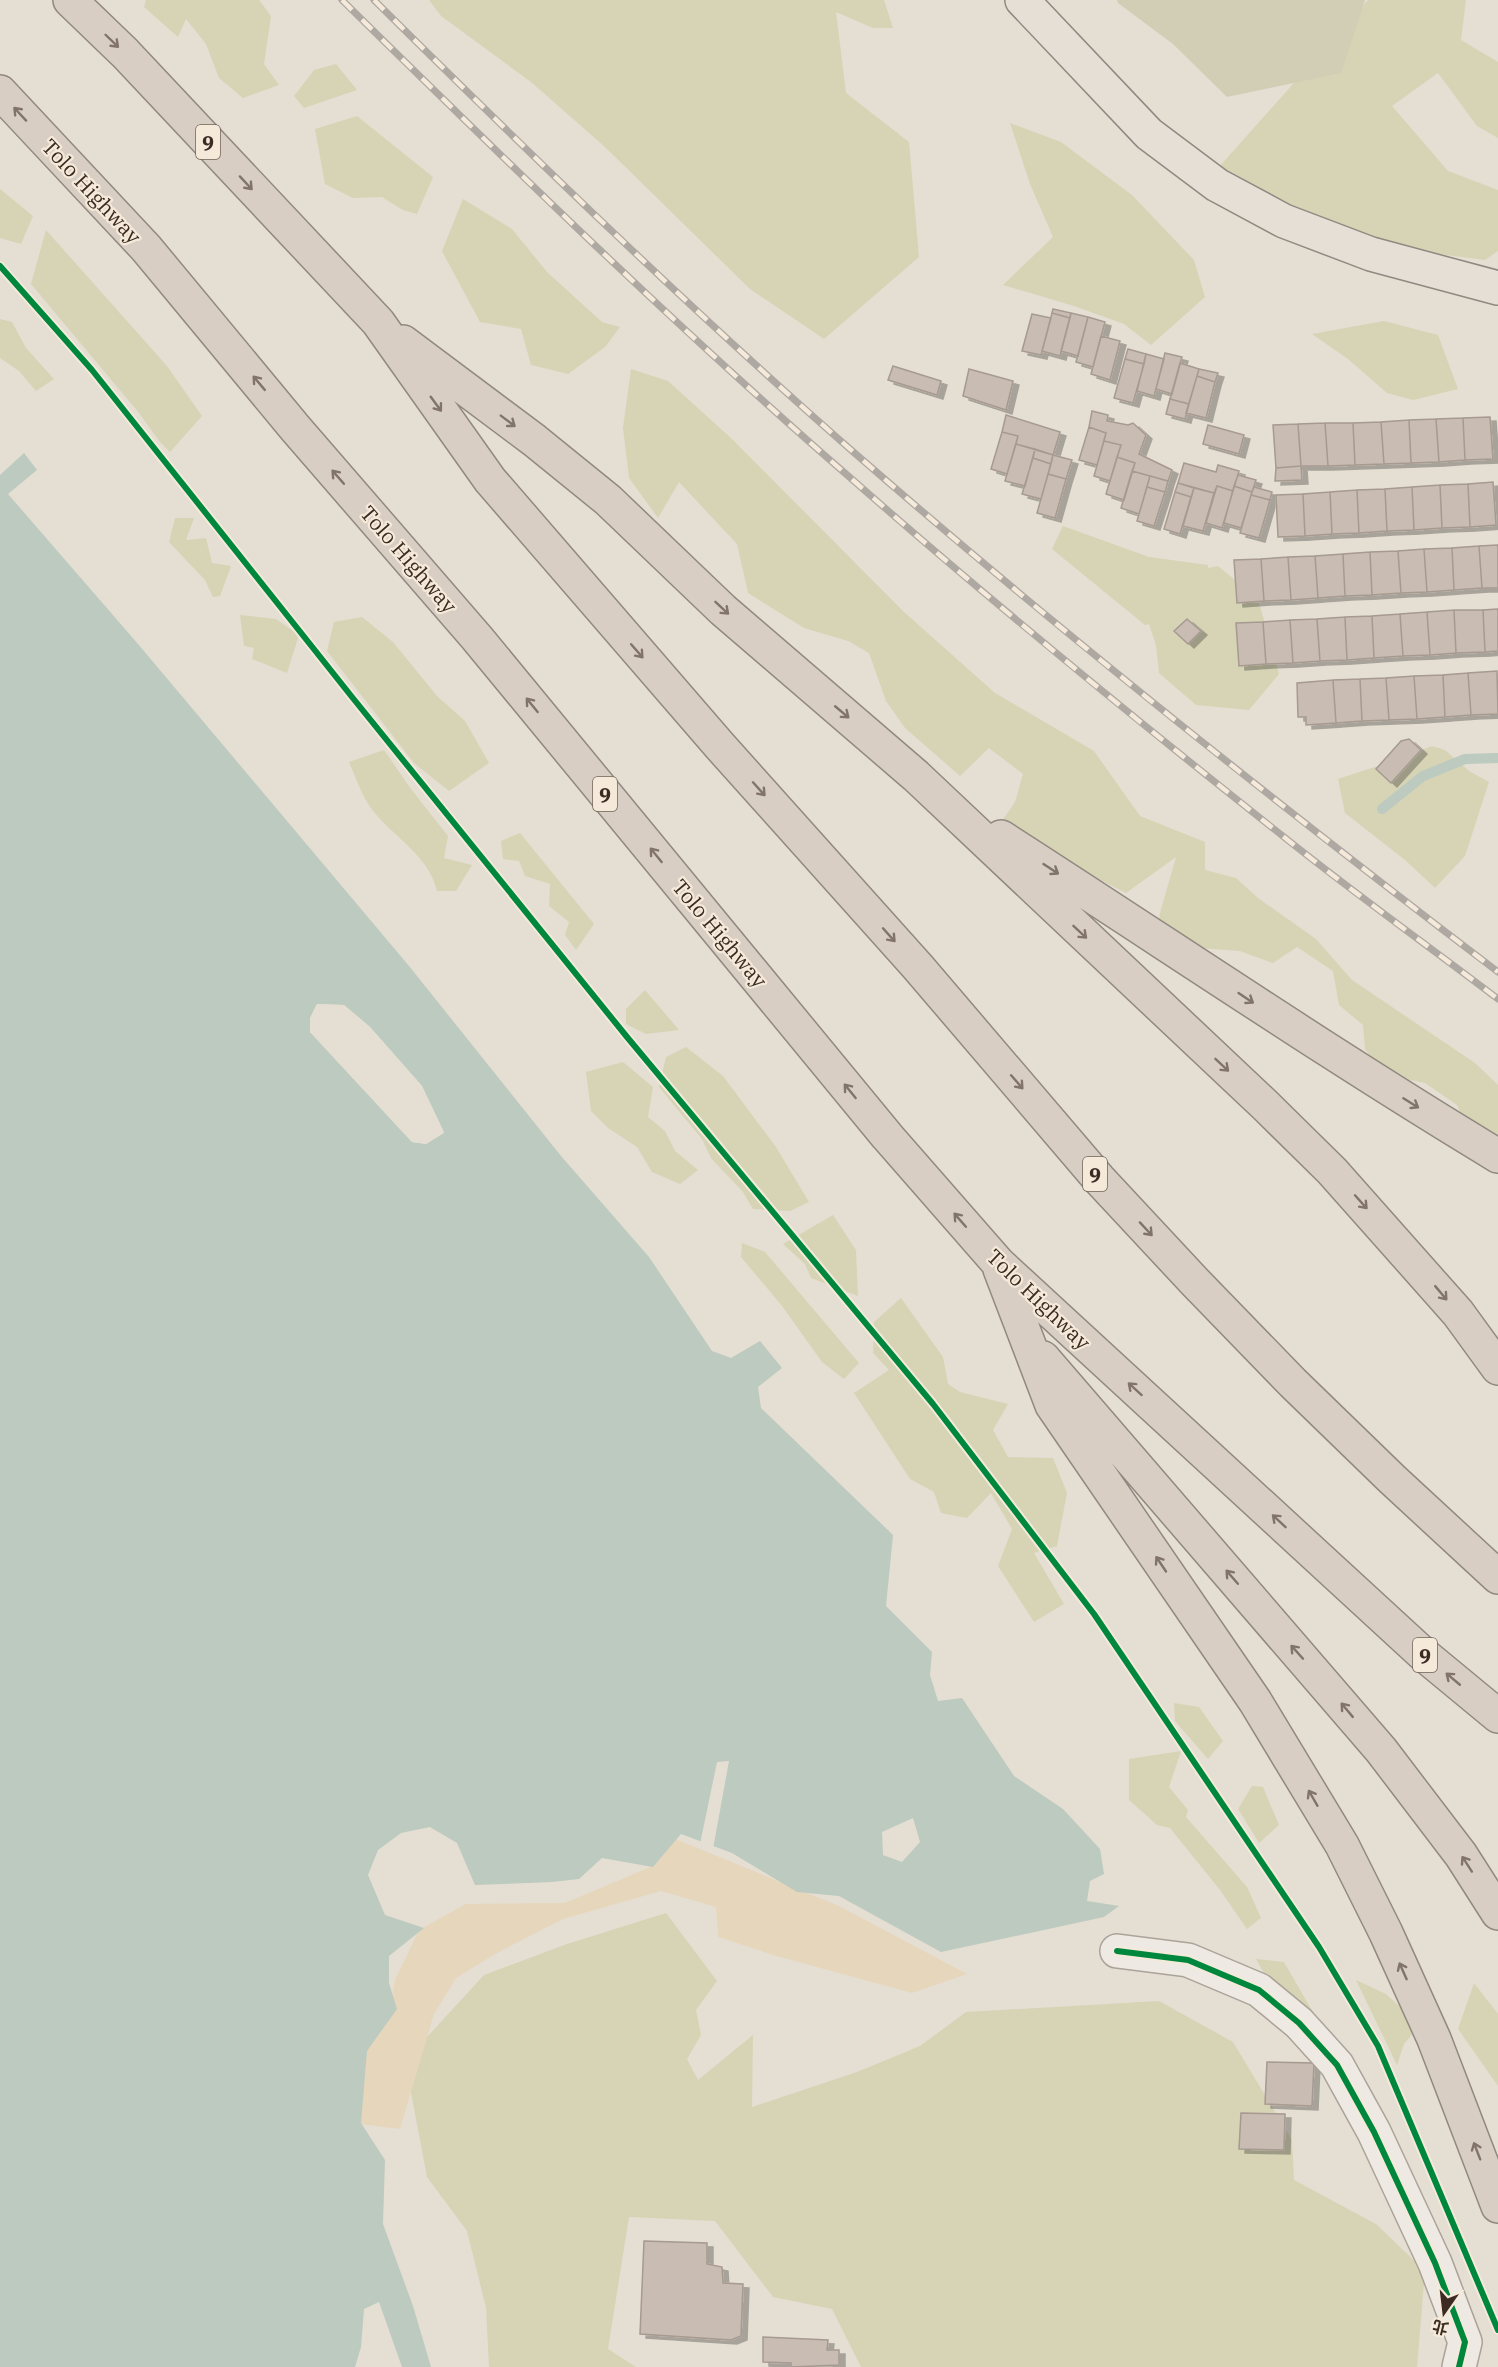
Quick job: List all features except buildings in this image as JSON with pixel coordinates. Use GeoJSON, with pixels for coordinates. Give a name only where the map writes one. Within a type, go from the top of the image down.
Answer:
{"type":"FeatureCollection","features":[{"type":"Feature","properties":{"kind":"highway","name":"9"},"geometry":{"type":"LineString","coordinates":[[70,0],[125,53],[378,322],[490,480],[720,747],[918,967],[1099,1179],[1293,1383],[1392,1479],[1498,1576]]}},
{"type":"Feature","properties":{"kind":"highway","name":"Tolo Highway"},"geometry":{"type":"LineString","coordinates":[[0,92],[146,248],[296,429],[477,638],[887,1136],[999,1264],[1423,1654],[1498,1716]]}},
{"type":"Feature","properties":{"kind":"highway"},"geometry":{"type":"LineString","coordinates":[[378,322],[534,440],[608,500],[723,610],[916,776],[1332,1171],[1458,1313],[1498,1368]]}},
{"type":"Feature","properties":{"kind":"highway"},"geometry":{"type":"LineString","coordinates":[[916,776],[999,836],[1164,942],[1298,1033],[1498,1156]]}},
{"type":"Feature","properties":{"kind":"highway"},"geometry":{"type":"LineString","coordinates":[[999,1264],[1052,1405],[1255,1701],[1342,1845],[1386,1933],[1434,2039],[1498,2206]]}},
{"type":"Feature","properties":{"kind":"highway"},"geometry":{"type":"LineString","coordinates":[[1025,1337],[1388,1758],[1461,1855],[1498,1913]]}},
{"type":"Feature","properties":{"kind":"main road"},"geometry":{"type":"LineString","coordinates":[[1022,0],[1149,134],[1217,185],[1284,221],[1371,254],[1498,288]]}},
{"type":"Feature","properties":{"kind":"street"},"geometry":{"type":"LineString","coordinates":[[1117,1951],[1188,1960],[1259,1990],[1299,2023],[1337,2065],[1374,2132],[1435,2263],[1465,2342],[1459,2367]]}},
{"type":"Feature","properties":{"kind":"shaded area"},"geometry":{"type":"Polygon","coordinates":[[[146,0],[259,0],[271,16],[264,64],[279,85],[243,98],[219,78],[206,44],[186,19],[178,37],[144,7],[146,0]]]}},
{"type":"Feature","properties":{"kind":"shaded area"},"geometry":{"type":"Polygon","coordinates":[[[429,0],[884,0],[893,28],[873,28],[836,12],[846,93],[909,142],[919,257],[824,339],[750,289],[605,147],[531,82],[441,16],[429,0]]]}},
{"type":"Feature","properties":{"kind":"shaded area"},"geometry":{"type":"Polygon","coordinates":[[[1117,0],[1365,0],[1341,73],[1227,97],[1173,44],[1117,0]]]}},
{"type":"Feature","properties":{"kind":"shaded area"},"geometry":{"type":"Polygon","coordinates":[[[1368,0],[1466,0],[1461,40],[1498,62],[1498,138],[1477,126],[1438,73],[1392,106],[1448,171],[1498,190],[1498,251],[1485,260],[1281,234],[1219,167],[1368,0]]]}},
{"type":"Feature","properties":{"kind":"shaded area"},"geometry":{"type":"Polygon","coordinates":[[[336,64],[357,90],[304,108],[294,96],[314,70],[336,64]]]}},
{"type":"Feature","properties":{"kind":"shaded area"},"geometry":{"type":"Polygon","coordinates":[[[357,116],[433,177],[417,214],[403,210],[382,197],[353,198],[325,184],[315,129],[357,116]]]}},
{"type":"Feature","properties":{"kind":"shaded area"},"geometry":{"type":"Polygon","coordinates":[[[1010,123],[1061,142],[1132,195],[1194,260],[1205,297],[1151,345],[1124,324],[1003,285],[1053,237],[1030,184],[1010,123]]]}},
{"type":"Feature","properties":{"kind":"shaded area"},"geometry":{"type":"Polygon","coordinates":[[[0,189],[33,216],[21,244],[0,238],[0,189]]]}},
{"type":"Feature","properties":{"kind":"shaded area"},"geometry":{"type":"Polygon","coordinates":[[[463,199],[512,229],[547,272],[602,322],[620,327],[605,347],[568,374],[531,365],[521,329],[480,322],[442,251],[463,199]]]}},
{"type":"Feature","properties":{"kind":"shaded area"},"geometry":{"type":"Polygon","coordinates":[[[46,230],[167,366],[202,416],[170,452],[31,284],[46,230]]]}},
{"type":"Feature","properties":{"kind":"shaded area"},"geometry":{"type":"Polygon","coordinates":[[[0,319],[12,322],[26,348],[54,379],[36,391],[19,371],[0,358],[0,319]]]}},
{"type":"Feature","properties":{"kind":"shaded area"},"geometry":{"type":"Polygon","coordinates":[[[1384,321],[1438,335],[1458,389],[1413,400],[1387,393],[1348,359],[1312,334],[1384,321]]]}},
{"type":"Feature","properties":{"kind":"shaded area"},"geometry":{"type":"Polygon","coordinates":[[[631,369],[668,381],[732,439],[904,612],[995,693],[1094,751],[1140,816],[1205,842],[1205,870],[1236,878],[1258,898],[1316,939],[1352,980],[1475,1063],[1498,1085],[1498,1145],[1462,1117],[1457,1105],[1425,1083],[1384,1075],[1365,1049],[1363,1025],[1339,1005],[1333,971],[1297,947],[1273,963],[1240,951],[1200,948],[1156,937],[1160,913],[1176,857],[1126,893],[1065,862],[1002,821],[1015,802],[1023,774],[989,748],[960,776],[905,728],[886,701],[869,653],[848,641],[804,628],[748,593],[737,544],[679,482],[658,518],[629,478],[623,428],[631,369]]]}},
{"type":"Feature","properties":{"kind":"shaded area"},"geometry":{"type":"Polygon","coordinates":[[[24,453],[37,470],[8,494],[138,644],[409,966],[561,1156],[649,1257],[712,1351],[731,1358],[760,1341],[782,1368],[758,1387],[761,1408],[893,1535],[886,1606],[932,1652],[930,1675],[938,1701],[962,1698],[1014,1776],[1063,1809],[1100,1849],[1104,1874],[1090,1881],[1087,1901],[1119,1906],[1104,1917],[941,1952],[839,1896],[797,1892],[732,1853],[681,1834],[653,1867],[602,1858],[579,1879],[475,1885],[457,1843],[430,1827],[401,1833],[378,1850],[368,1875],[385,1915],[424,1928],[389,1956],[389,1983],[397,2009],[367,2051],[361,2123],[385,2160],[383,2224],[413,2306],[431,2367],[402,2367],[379,2302],[364,2309],[361,2347],[355,2367],[0,2367],[0,475],[24,453]],[[317,1004],[310,1018],[310,1032],[412,1142],[426,1144],[444,1133],[422,1086],[370,1027],[344,1005],[317,1004]],[[913,1818],[882,1832],[883,1855],[902,1862],[920,1842],[913,1818]]]}},
{"type":"Feature","properties":{"kind":"shaded area"},"geometry":{"type":"Polygon","coordinates":[[[175,518],[194,518],[186,540],[206,538],[212,563],[231,566],[220,596],[213,597],[205,580],[169,542],[175,518]]]}},
{"type":"Feature","properties":{"kind":"shaded area"},"geometry":{"type":"Polygon","coordinates":[[[1063,526],[1149,557],[1208,565],[1208,568],[1218,566],[1258,599],[1279,674],[1249,710],[1196,705],[1159,673],[1156,645],[1149,624],[1145,625],[1052,549],[1063,526]]]}},
{"type":"Feature","properties":{"kind":"shaded area"},"geometry":{"type":"Polygon","coordinates":[[[240,615],[276,619],[299,635],[287,673],[252,659],[254,648],[244,646],[240,615]]]}},
{"type":"Feature","properties":{"kind":"shaded area"},"geometry":{"type":"Polygon","coordinates":[[[362,617],[393,642],[437,696],[465,721],[489,763],[449,791],[414,763],[327,651],[334,622],[362,617]]]}},
{"type":"Feature","properties":{"kind":"shaded area"},"geometry":{"type":"Polygon","coordinates":[[[1432,746],[1445,750],[1469,771],[1489,782],[1465,856],[1435,888],[1405,860],[1345,813],[1338,779],[1432,746]]]}},
{"type":"Feature","properties":{"kind":"shaded area"},"geometry":{"type":"Polygon","coordinates":[[[384,750],[448,836],[444,858],[472,865],[456,891],[437,891],[433,879],[419,857],[382,821],[363,795],[349,762],[384,750]]]}},
{"type":"Feature","properties":{"kind":"shaded area"},"geometry":{"type":"Polygon","coordinates":[[[520,833],[594,924],[576,950],[565,935],[569,922],[549,906],[550,884],[525,876],[519,861],[503,859],[501,841],[520,833]]]}},
{"type":"Feature","properties":{"kind":"shaded area"},"geometry":{"type":"Polygon","coordinates":[[[645,990],[679,1030],[646,1034],[626,1024],[626,1009],[645,990]]]}},
{"type":"Feature","properties":{"kind":"shaded area"},"geometry":{"type":"Polygon","coordinates":[[[686,1047],[723,1076],[776,1147],[809,1202],[790,1211],[753,1209],[743,1192],[711,1158],[702,1139],[659,1087],[666,1057],[686,1047]]]}},
{"type":"Feature","properties":{"kind":"shaded area"},"geometry":{"type":"Polygon","coordinates":[[[623,1062],[653,1087],[648,1117],[665,1131],[675,1151],[698,1170],[680,1184],[652,1172],[637,1147],[608,1128],[591,1111],[586,1072],[623,1062]]]}},
{"type":"Feature","properties":{"kind":"shaded area"},"geometry":{"type":"Polygon","coordinates":[[[833,1215],[856,1250],[858,1296],[811,1278],[805,1264],[783,1244],[833,1215]]]}},
{"type":"Feature","properties":{"kind":"shaded area"},"geometry":{"type":"Polygon","coordinates":[[[742,1243],[765,1252],[859,1363],[844,1379],[822,1362],[782,1306],[741,1257],[742,1243]]]}},
{"type":"Feature","properties":{"kind":"shaded area"},"geometry":{"type":"Polygon","coordinates":[[[901,1298],[943,1357],[948,1384],[960,1392],[1008,1404],[993,1430],[1008,1457],[1053,1458],[1067,1493],[1057,1546],[1034,1553],[1064,1604],[1034,1622],[998,1566],[1012,1529],[991,1493],[967,1518],[941,1513],[934,1492],[910,1479],[854,1393],[889,1370],[873,1353],[874,1322],[901,1298]]]}},
{"type":"Feature","properties":{"kind":"shaded area"},"geometry":{"type":"Polygon","coordinates":[[[1174,1703],[1199,1707],[1223,1741],[1208,1759],[1175,1721],[1174,1703]]]}},
{"type":"Feature","properties":{"kind":"shaded area"},"geometry":{"type":"Polygon","coordinates":[[[1181,1751],[1169,1787],[1188,1810],[1186,1817],[1247,1887],[1261,1918],[1247,1929],[1220,1890],[1170,1828],[1157,1825],[1129,1800],[1129,1759],[1181,1751]]]}},
{"type":"Feature","properties":{"kind":"shaded area"},"geometry":{"type":"Polygon","coordinates":[[[1252,1786],[1263,1787],[1279,1825],[1259,1843],[1238,1809],[1252,1786]]]}},
{"type":"Feature","properties":{"kind":"shaded area"},"geometry":{"type":"Polygon","coordinates":[[[666,1913],[717,1981],[696,2010],[701,2035],[687,2059],[698,2080],[753,2035],[752,2107],[857,2072],[920,2046],[966,2012],[1159,2001],[1233,2042],[1292,2140],[1294,2180],[1376,2224],[1425,2271],[1417,2367],[861,2367],[832,2309],[773,2297],[715,2221],[629,2217],[608,2349],[636,2367],[489,2367],[486,2308],[467,2231],[427,2177],[405,2061],[484,1975],[567,1944],[666,1913]]]}},
{"type":"Feature","properties":{"kind":"shaded area"},"geometry":{"type":"Polygon","coordinates":[[[1256,1959],[1284,1962],[1317,2019],[1339,2041],[1338,2055],[1278,1998],[1256,1959]]]}},
{"type":"Feature","properties":{"kind":"shaded area"},"geometry":{"type":"Polygon","coordinates":[[[1356,1980],[1386,1994],[1420,2025],[1404,2044],[1397,2065],[1356,1980]]]}},
{"type":"Feature","properties":{"kind":"shaded area"},"geometry":{"type":"Polygon","coordinates":[[[1474,1983],[1498,2014],[1498,2086],[1458,2029],[1474,1983]]]}},
{"type":"Feature","properties":{"kind":"sand"},"geometry":{"type":"Polygon","coordinates":[[[673,1838],[839,1906],[967,1974],[912,1993],[780,1957],[718,1937],[716,1907],[661,1891],[563,1919],[497,1953],[456,1978],[434,2014],[400,2129],[352,2123],[357,2065],[389,2012],[395,1980],[419,1930],[466,1904],[565,1903],[650,1867],[673,1838]]]}},
{"type":"Feature","properties":{"kind":"pier"},"geometry":{"type":"Polygon","coordinates":[[[317,1004],[344,1005],[370,1027],[422,1086],[444,1132],[426,1144],[412,1142],[310,1032],[310,1018],[317,1004]],[[319,1007],[313,1019],[313,1031],[414,1140],[425,1141],[440,1131],[419,1087],[368,1029],[343,1008],[319,1007]]]}},
{"type":"Feature","properties":{"kind":"pier"},"geometry":{"type":"Polygon","coordinates":[[[729,1761],[713,1849],[700,1844],[717,1762],[729,1761]]]}},
{"type":"Feature","properties":{"kind":"waterway"},"geometry":{"type":"LineString","coordinates":[[1382,809],[1423,776],[1465,759],[1498,758]]}},
{"type":"Feature","properties":{"kind":"railway"},"geometry":{"type":"LineString","coordinates":[[342,0],[528,181],[717,359],[899,521],[1228,793],[1498,999]]}},
{"type":"Feature","properties":{"kind":"railway"},"geometry":{"type":"LineString","coordinates":[[374,0],[613,232],[858,456],[1094,655],[1335,847],[1498,972]]}},
{"type":"Feature","properties":{"kind":"cycle path"},"geometry":{"type":"LineString","coordinates":[[0,266],[92,370],[627,1037],[933,1404],[1094,1614],[1319,1947],[1378,2046],[1498,2330]]}},
{"type":"Feature","properties":{"kind":"cycle path"},"geometry":{"type":"LineString","coordinates":[[1117,1951],[1188,1960],[1259,1990],[1299,2023],[1337,2065],[1374,2132],[1435,2263],[1465,2342],[1459,2367]]}}]}
